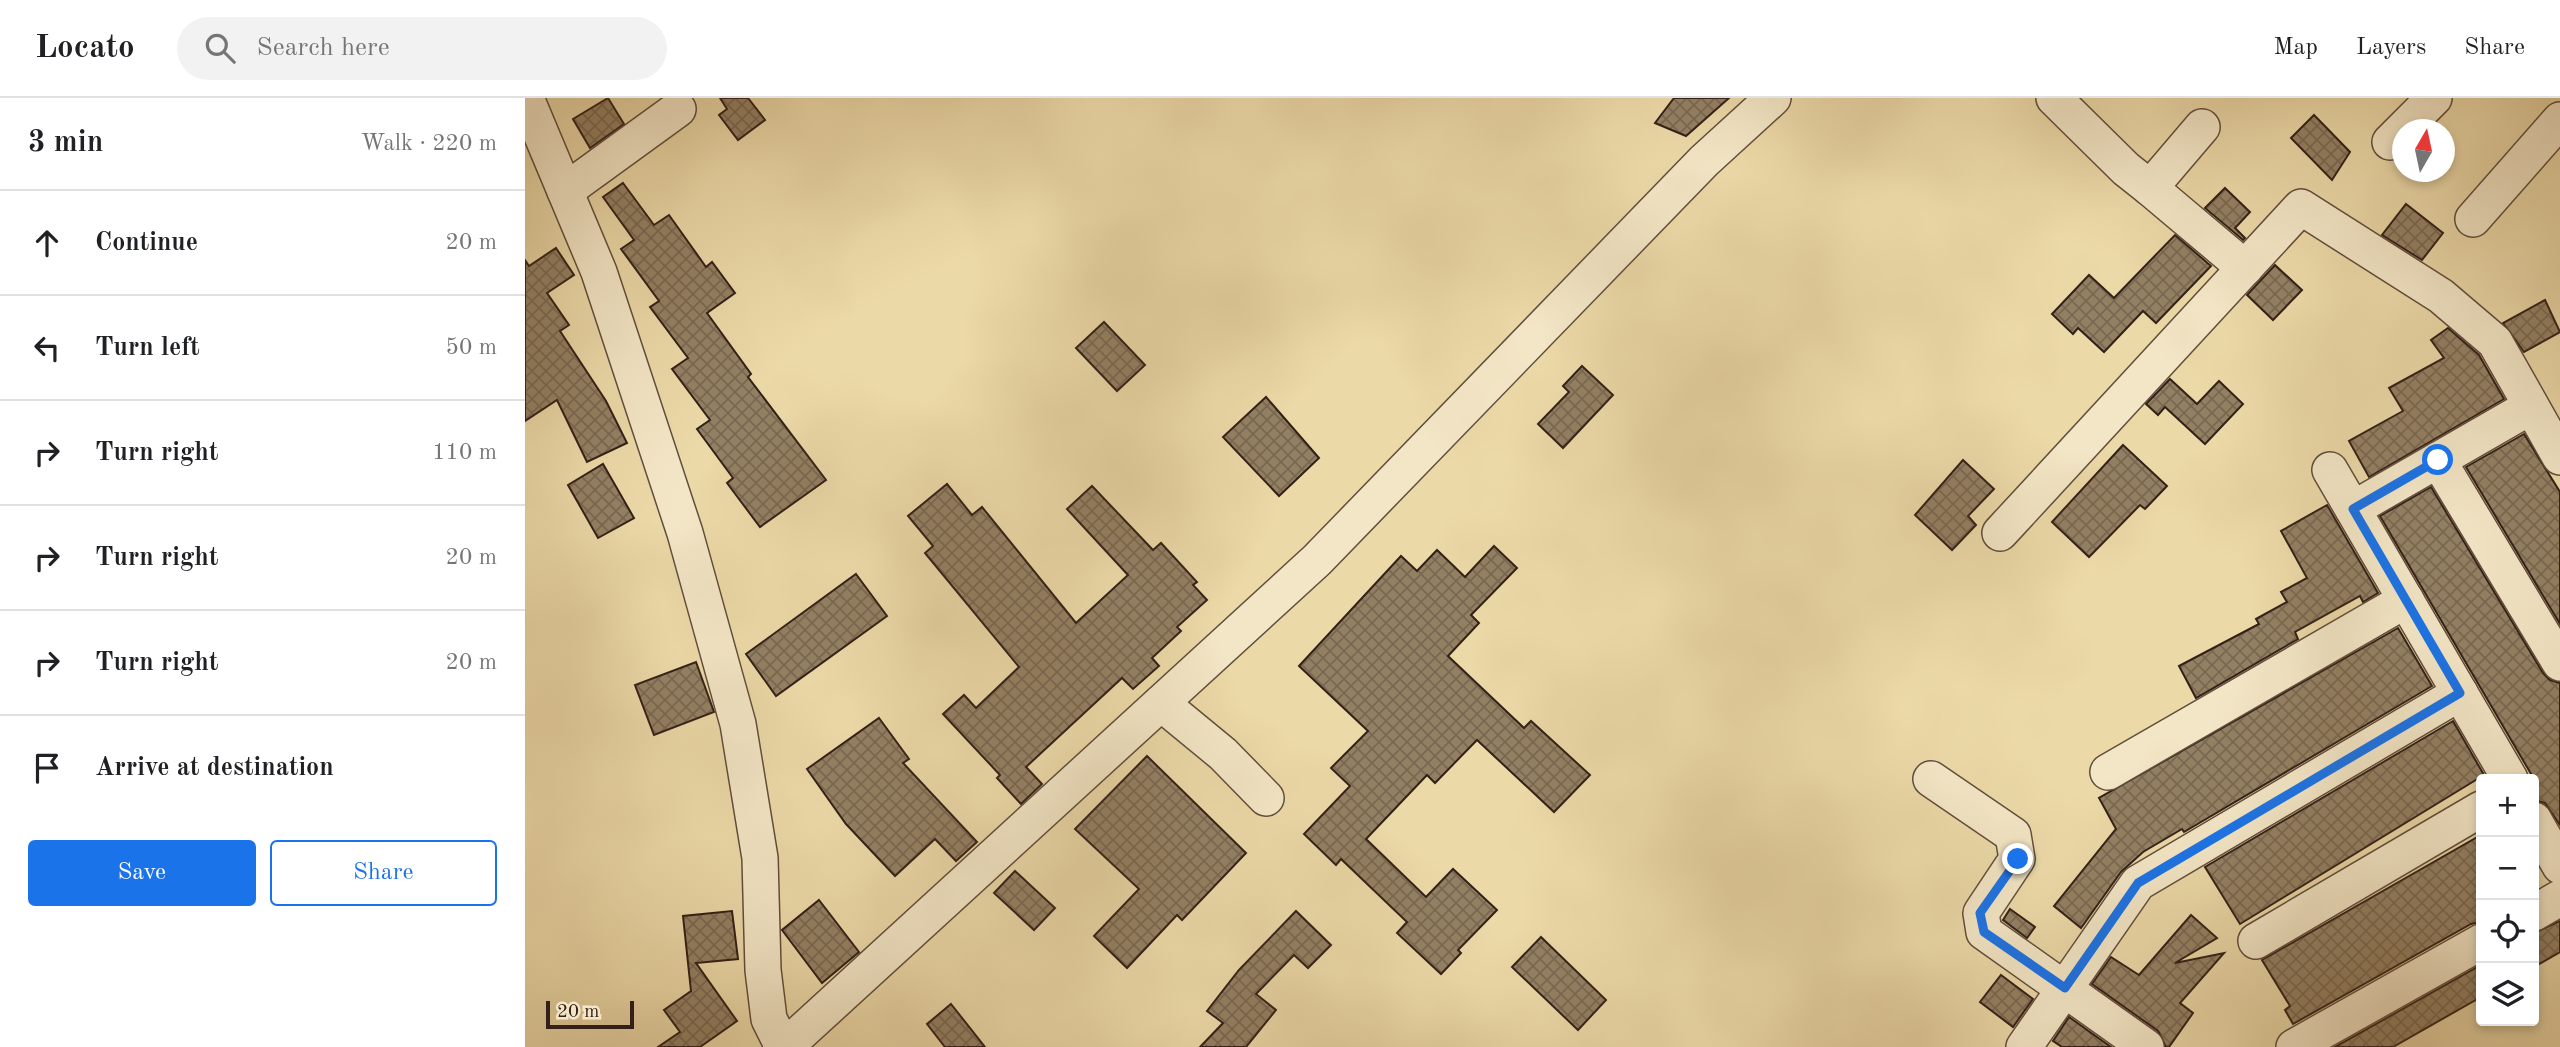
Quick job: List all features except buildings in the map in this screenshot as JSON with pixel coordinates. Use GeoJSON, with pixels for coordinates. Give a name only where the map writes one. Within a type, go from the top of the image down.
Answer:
{"type":"FeatureCollection","features":[{"type":"Feature","properties":{"kind":"street"},"geometry":{"type":"LineString","coordinates":[[526,98],[599,272],[680,520],[738,724],[760,858],[763,970],[769,1019],[784,1047],[1317,560],[1705,160],[1773,98]]}},
{"type":"Feature","properties":{"kind":"street"},"geometry":{"type":"LineString","coordinates":[[2054,98],[2126,169],[2245,268]]}},
{"type":"Feature","properties":{"kind":"street"},"geometry":{"type":"LineString","coordinates":[[2390,142],[2434,98]]}},
{"type":"Feature","properties":{"kind":"street"},"geometry":{"type":"LineString","coordinates":[[565,191],[678,109]]}},
{"type":"Feature","properties":{"kind":"street"},"geometry":{"type":"LineString","coordinates":[[2473,219],[2560,120]]}},
{"type":"Feature","properties":{"kind":"street"},"geometry":{"type":"LineString","coordinates":[[2150,188],[2202,127]]}},
{"type":"Feature","properties":{"kind":"street"},"geometry":{"type":"LineString","coordinates":[[2000,533],[2301,207],[2473,320],[2495,342],[2560,457]]}},
{"type":"Feature","properties":{"kind":"street"},"geometry":{"type":"LineString","coordinates":[[2353,509],[2530,407]]}},
{"type":"Feature","properties":{"kind":"street"},"geometry":{"type":"LineString","coordinates":[[2438,460],[2560,663]]}},
{"type":"Feature","properties":{"kind":"street"},"geometry":{"type":"LineString","coordinates":[[2330,470],[2507,774]]}},
{"type":"Feature","properties":{"kind":"street"},"geometry":{"type":"LineString","coordinates":[[2108,772],[2406,600]]}},
{"type":"Feature","properties":{"kind":"street"},"geometry":{"type":"LineString","coordinates":[[2024,1047],[2138,883],[2460,693]]}},
{"type":"Feature","properties":{"kind":"street"},"geometry":{"type":"LineString","coordinates":[[1161,703],[1223,754],[1266,798]]}},
{"type":"Feature","properties":{"kind":"street"},"geometry":{"type":"LineString","coordinates":[[1931,779],[2013,835],[2018,859],[1980,913],[1984,932],[2146,1047]]}},
{"type":"Feature","properties":{"kind":"street"},"geometry":{"type":"LineString","coordinates":[[2256,941],[2476,812]]}},
{"type":"Feature","properties":{"kind":"street"},"geometry":{"type":"LineString","coordinates":[[2539,829],[2560,866]]}},
{"type":"Feature","properties":{"kind":"street"},"geometry":{"type":"LineString","coordinates":[[2539,910],[2560,898]]}},
{"type":"Feature","properties":{"kind":"street"},"geometry":{"type":"LineString","coordinates":[[2294,1047],[2476,945]]}},
{"type":"Feature","properties":{"kind":"route"},"geometry":{"type":"LineString","coordinates":[[2018,859],[1980,913],[1980,922],[1984,932],[2065,988],[2138,883],[2460,693],[2353,509],[2438,460]]}}]}
